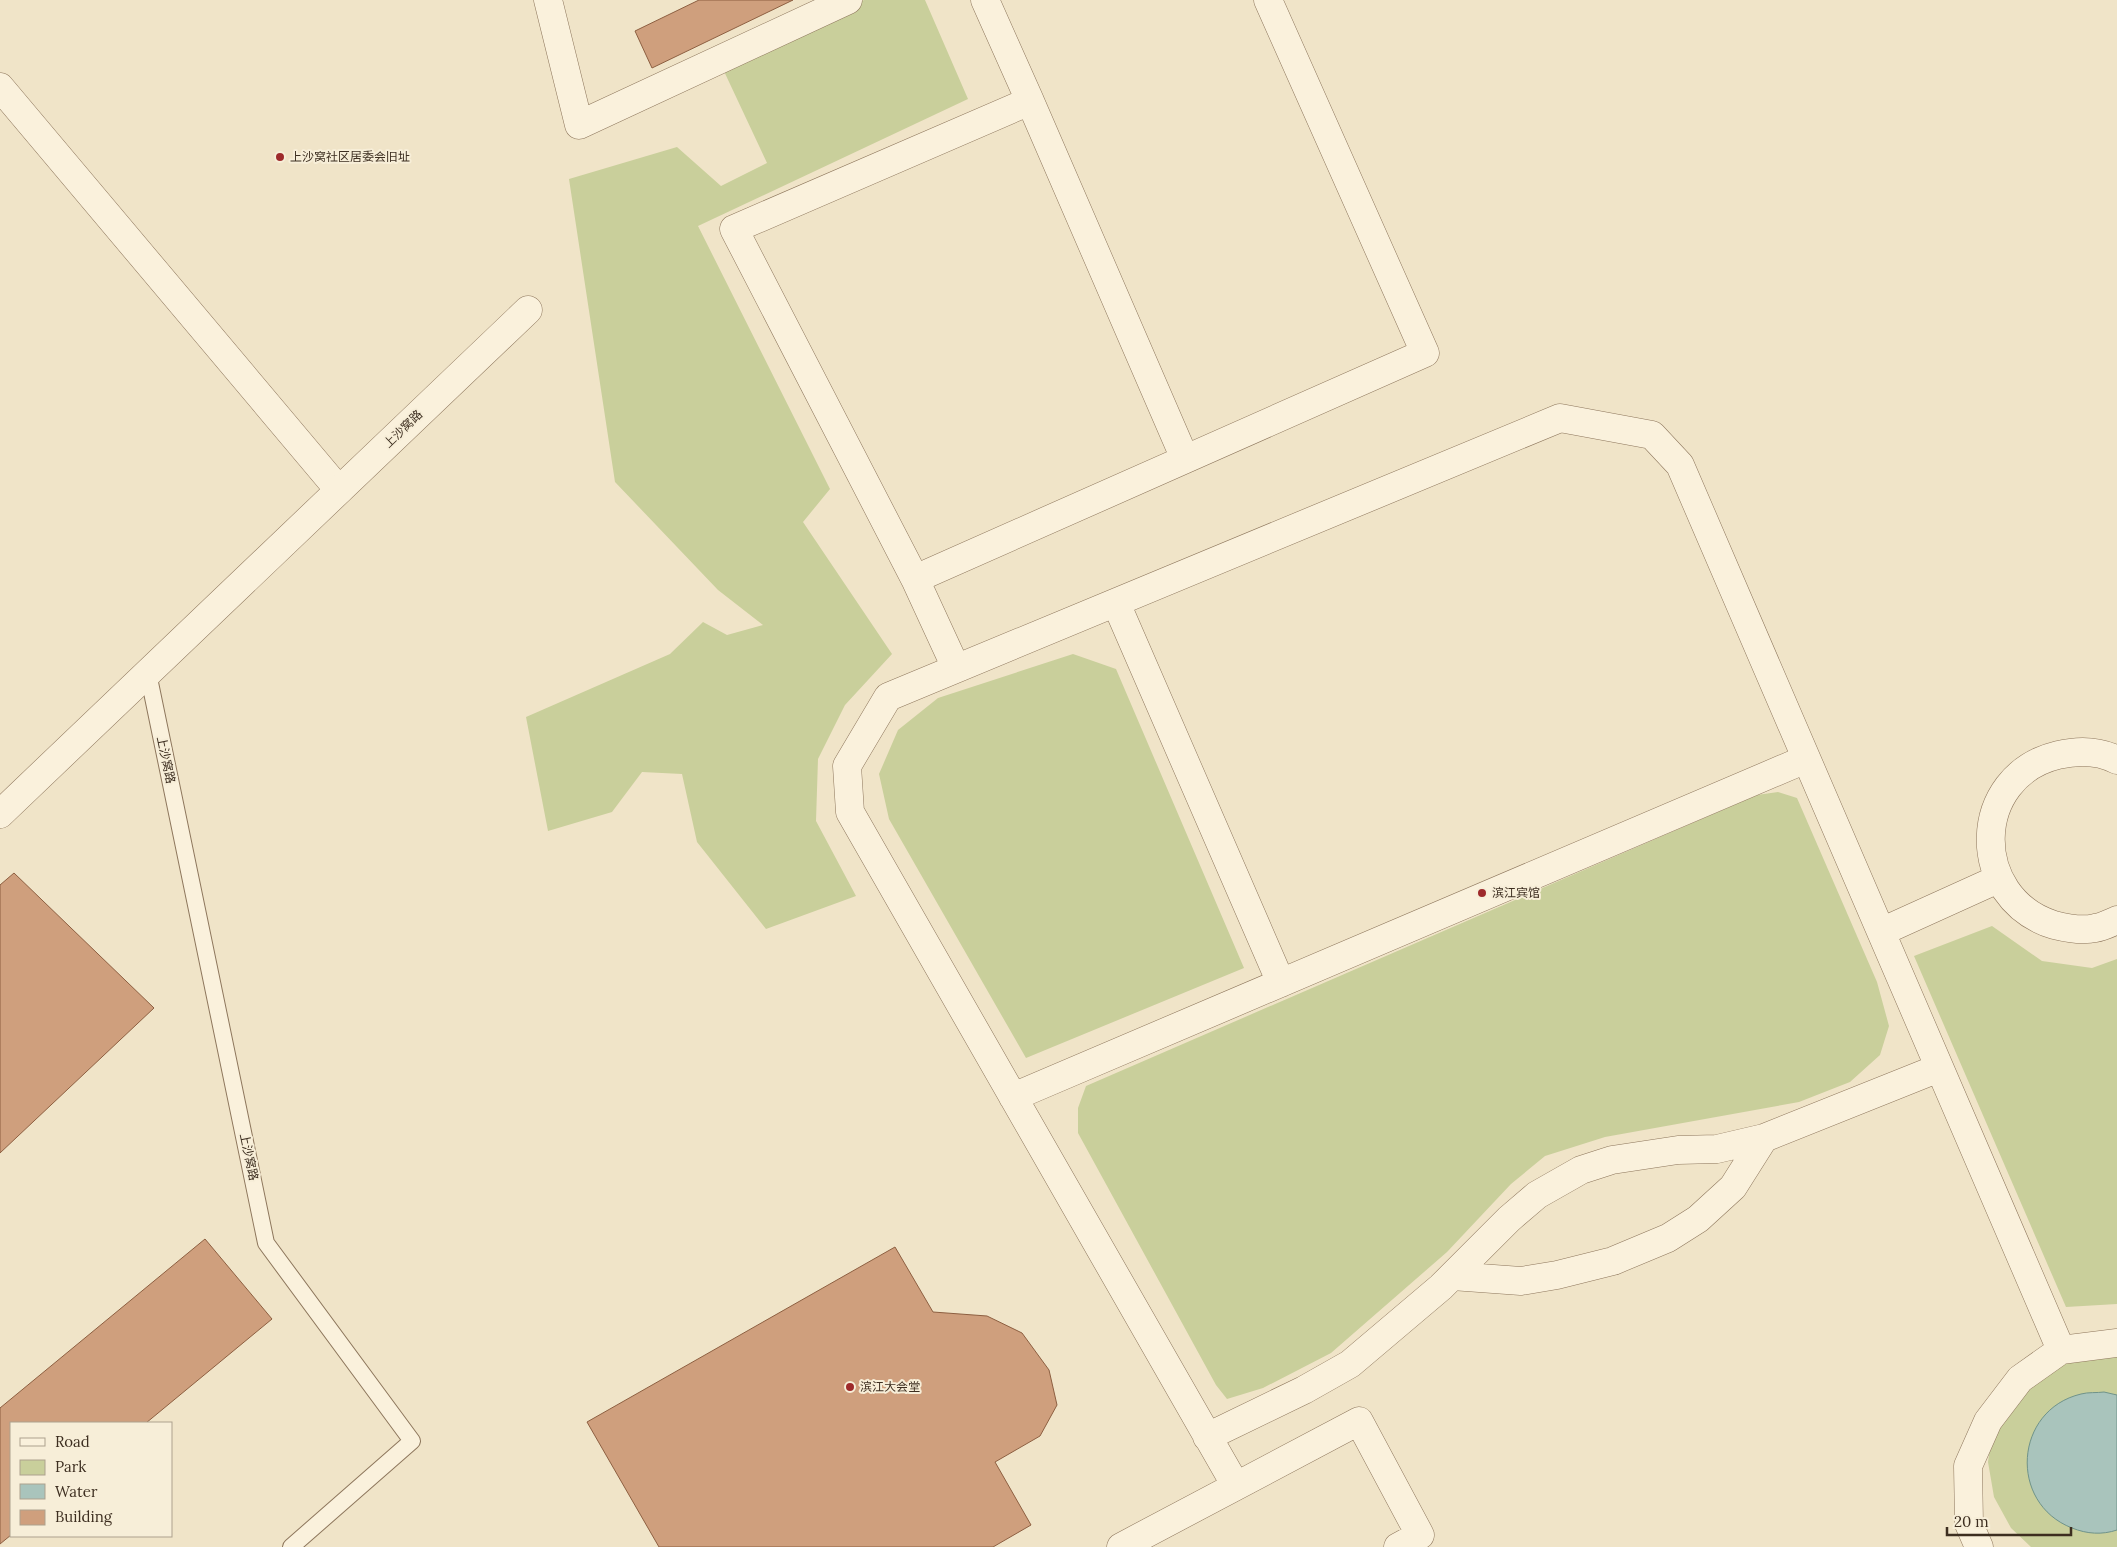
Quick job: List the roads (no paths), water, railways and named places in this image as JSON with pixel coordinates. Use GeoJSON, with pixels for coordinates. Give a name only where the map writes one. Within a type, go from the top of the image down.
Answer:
{"type":"FeatureCollection","features":[{"type":"Feature","properties":{"kind":"street"},"geometry":{"type":"LineString","coordinates":[[548,0],[579,125],[848,0]]}},
{"type":"Feature","properties":{"kind":"street"},"geometry":{"type":"LineString","coordinates":[[985,0],[1184,460]]}},
{"type":"Feature","properties":{"kind":"street"},"geometry":{"type":"LineString","coordinates":[[914,579],[1425,353],[1268,0]]}},
{"type":"Feature","properties":{"kind":"street"},"geometry":{"type":"LineString","coordinates":[[0,87],[339,490]]}},
{"type":"Feature","properties":{"kind":"street"},"geometry":{"type":"LineString","coordinates":[[956,668],[914,579],[734,229],[1030,101]]}},
{"type":"Feature","properties":{"kind":"street","name":"上沙窝路"},"geometry":{"type":"LineString","coordinates":[[0,814],[528,310]]}},
{"type":"Feature","properties":{"kind":"street"},"geometry":{"type":"LineString","coordinates":[[1236,1486],[850,812],[847,766],[888,697],[1560,418],[1652,435],[1680,465],[2061,1350]]}},
{"type":"Feature","properties":{"kind":"street"},"geometry":{"type":"LineString","coordinates":[[1116,603],[1281,983]]}},
{"type":"Feature","properties":{"kind":"street"},"geometry":{"type":"LineString","coordinates":[[2117,760],[2104,754],[2075,751],[2045,758],[2019,774],[2001,796],[1991,823],[1990,852],[1998,879],[2015,903],[2039,920],[2066,928],[2095,928],[2117,920]]}},
{"type":"Feature","properties":{"kind":"street"},"geometry":{"type":"LineString","coordinates":[[1013,1097],[1806,759]]}},
{"type":"Feature","properties":{"kind":"street"},"geometry":{"type":"LineString","coordinates":[[1881,932],[1998,879]]}},
{"type":"Feature","properties":{"kind":"street"},"geometry":{"type":"LineString","coordinates":[[1207,1437],[1304,1390],[1350,1364],[1452,1276],[1509,1219],[1537,1195],[1581,1170],[1612,1160],[1717,1148],[1764,1138],[1939,1068]]}},
{"type":"Feature","properties":{"kind":"street"},"geometry":{"type":"LineString","coordinates":[[1452,1276],[1488,1280],[1530,1279],[1613,1261],[1668,1238],[1698,1219],[1733,1187],[1764,1138]]}},
{"type":"Feature","properties":{"kind":"street"},"geometry":{"type":"LineString","coordinates":[[1979,1547],[1969,1524],[1968,1466],[1988,1421],[2020,1379],[2061,1350],[2117,1343]]}},
{"type":"Feature","properties":{"kind":"street"},"geometry":{"type":"LineString","coordinates":[[1121,1547],[1358,1421],[1420,1536],[1398,1547]]}},
{"type":"Feature","properties":{"kind":"lane","name":"上沙窝路"},"geometry":{"type":"LineString","coordinates":[[148,673],[266,1243],[412,1442],[291,1547]]}},
{"type":"Feature","properties":{"kind":"water"},"geometry":{"type":"Polygon","coordinates":[[[2104,1392],[2117,1395],[2117,1530],[2106,1533],[2083,1532],[2051,1516],[2037,1499],[2029,1479],[2027,1458],[2032,1437],[2042,1418],[2059,1403],[2081,1394],[2104,1392]]]}},
{"type":"Feature","properties":{"kind":"place","name":"上沙窝社区居委会旧址"},"geometry":{"type":"Point","coordinates":[280,157]}},
{"type":"Feature","properties":{"kind":"place","name":"滨江宾馆"},"geometry":{"type":"Point","coordinates":[1482,893]}},
{"type":"Feature","properties":{"kind":"place","name":"滨江大会堂"},"geometry":{"type":"Point","coordinates":[850,1387]}}]}
